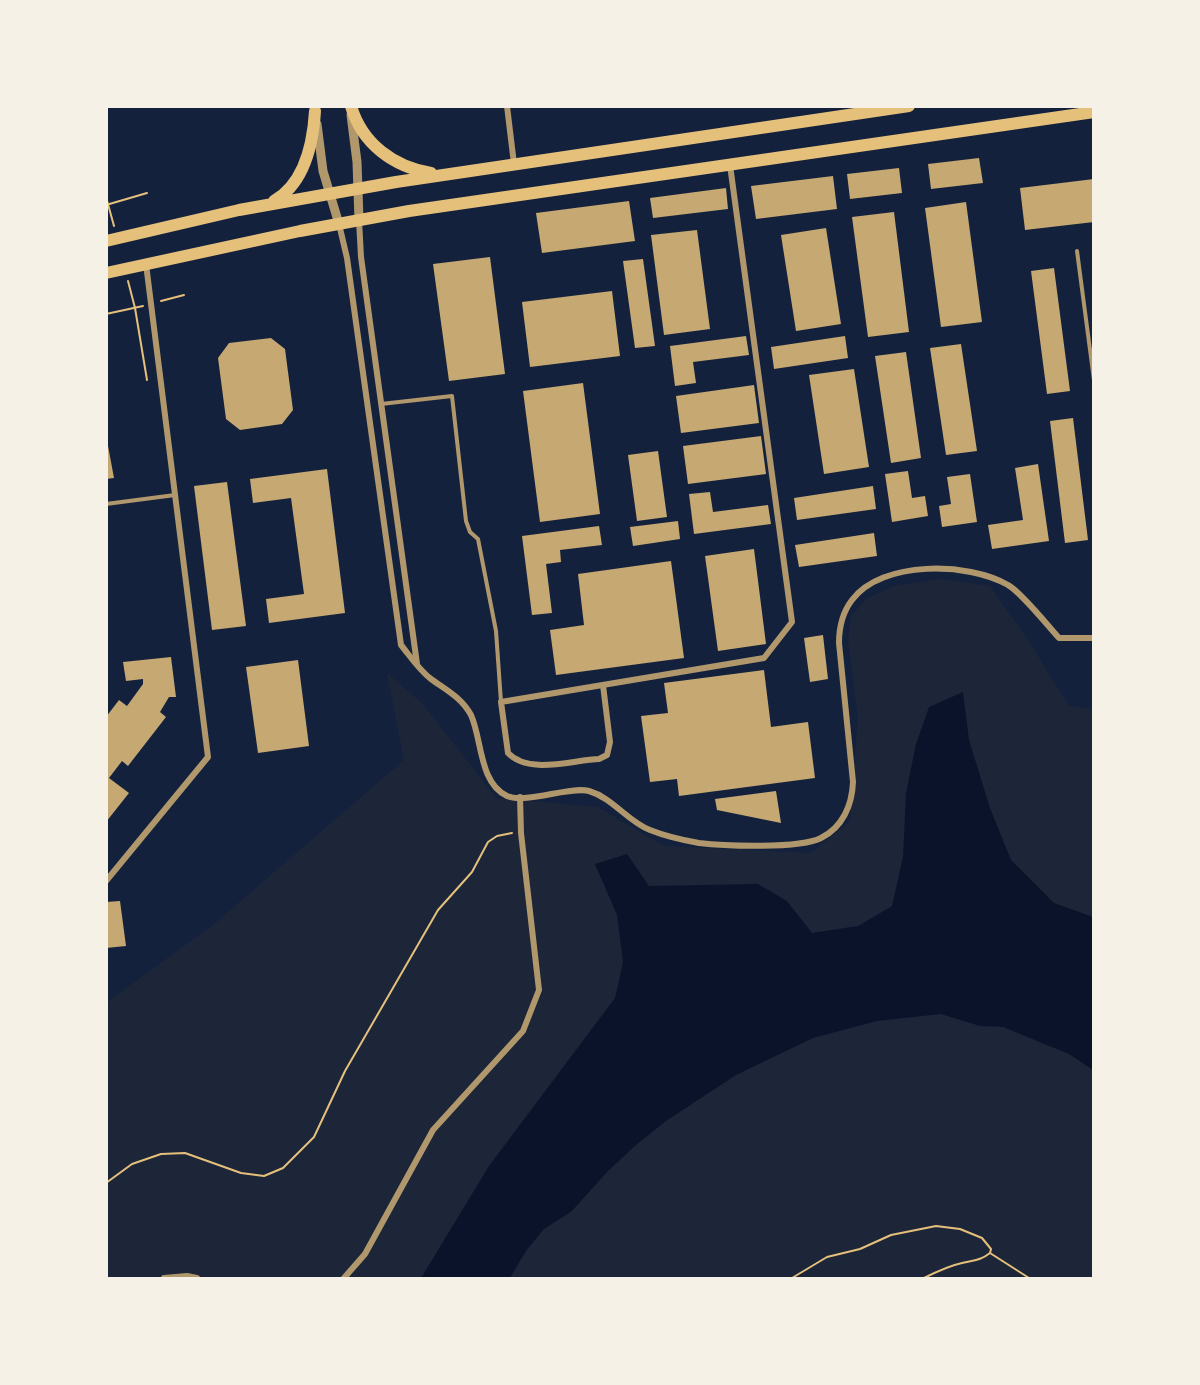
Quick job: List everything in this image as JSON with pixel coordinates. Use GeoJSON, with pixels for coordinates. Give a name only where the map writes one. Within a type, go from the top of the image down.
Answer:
{"type":"FeatureCollection","features":[{"type":"Feature","properties":{"kind":"main road"},"geometry":{"type":"LineString","coordinates":[[351,106],[359,125],[368,138],[391,159],[418,171],[450,174]]}},
{"type":"Feature","properties":{"kind":"main road"},"geometry":{"type":"LineString","coordinates":[[106,241],[268,204],[330,193],[909,106]]}},
{"type":"Feature","properties":{"kind":"main road"},"geometry":{"type":"LineString","coordinates":[[268,204],[288,191],[308,158],[312,143],[315,109]]}},
{"type":"Feature","properties":{"kind":"main road"},"geometry":{"type":"LineString","coordinates":[[106,273],[409,211],[1094,112]]}},
{"type":"Feature","properties":{"kind":"street"},"geometry":{"type":"LineString","coordinates":[[351,106],[357,162],[362,257],[417,664]]}},
{"type":"Feature","properties":{"kind":"street"},"geometry":{"type":"LineString","coordinates":[[507,106],[514,165]]}},
{"type":"Feature","properties":{"kind":"street"},"geometry":{"type":"LineString","coordinates":[[315,109],[323,171],[347,258],[401,645],[429,678],[450,691],[462,702],[476,729],[486,771],[497,788],[508,796],[520,797],[587,790],[607,800],[637,824],[669,836],[701,843],[764,845],[811,842],[835,828],[851,802],[853,782],[838,643],[839,627],[844,612],[852,598],[864,588],[904,572],[931,568],[958,569],[984,575],[1010,585],[1059,638],[1094,638]]}},
{"type":"Feature","properties":{"kind":"street"},"geometry":{"type":"LineString","coordinates":[[603,685],[610,742],[607,755],[599,759],[525,764],[508,753],[501,702],[764,658],[792,622],[730,164]]}},
{"type":"Feature","properties":{"kind":"street"},"geometry":{"type":"LineString","coordinates":[[106,881],[208,757],[146,264]]}},
{"type":"Feature","properties":{"kind":"street"},"geometry":{"type":"LineString","coordinates":[[344,1278],[365,1254],[433,1130],[523,1031],[539,990],[521,832],[520,797]]}},
{"type":"Feature","properties":{"kind":"street"},"geometry":{"type":"LineString","coordinates":[[164,1278],[187,1276],[197,1278]]}},
{"type":"Feature","properties":{"kind":"lane"},"geometry":{"type":"LineString","coordinates":[[1077,251],[1094,380]]}},
{"type":"Feature","properties":{"kind":"lane"},"geometry":{"type":"LineString","coordinates":[[381,404],[452,396],[466,521],[470,532],[478,539],[496,631],[501,702]]}},
{"type":"Feature","properties":{"kind":"lane"},"geometry":{"type":"LineString","coordinates":[[106,504],[175,495]]}},
{"type":"Feature","properties":{"kind":"path"},"geometry":{"type":"LineString","coordinates":[[108,204],[147,193]]}},
{"type":"Feature","properties":{"kind":"path"},"geometry":{"type":"LineString","coordinates":[[106,196],[115,227]]}},
{"type":"Feature","properties":{"kind":"path"},"geometry":{"type":"LineString","coordinates":[[126,274],[135,308],[147,380]]}},
{"type":"Feature","properties":{"kind":"path"},"geometry":{"type":"LineString","coordinates":[[106,314],[135,308]]}},
{"type":"Feature","properties":{"kind":"path"},"geometry":{"type":"LineString","coordinates":[[106,1183],[132,1164],[161,1154],[185,1153],[241,1173],[264,1176],[283,1168],[314,1137],[345,1071],[438,910],[472,872],[488,842],[497,836],[521,832]]}},
{"type":"Feature","properties":{"kind":"path"},"geometry":{"type":"LineString","coordinates":[[792,1278],[827,1257],[860,1249],[891,1235],[936,1226],[960,1229],[982,1238],[990,1249],[990,1253],[1029,1278]]}},
{"type":"Feature","properties":{"kind":"path"},"geometry":{"type":"LineString","coordinates":[[924,1278],[937,1271],[981,1260],[990,1253]]}},
{"type":"Feature","properties":{"kind":"shaded area"},"geometry":{"type":"Polygon","coordinates":[[[940,579],[990,586],[1030,643],[1069,706],[1093,709],[1093,1278],[107,1278],[106,1003],[214,924],[404,760],[387,673],[423,704],[496,798],[598,807],[664,846],[811,853],[850,821],[858,717],[848,641],[851,616],[866,599],[894,586],[940,579]]]}},
{"type":"Feature","properties":{"kind":"shaded area"},"geometry":{"type":"Polygon","coordinates":[[[963,692],[969,740],[990,808],[1011,860],[1054,903],[1093,917],[1093,1070],[1069,1054],[1003,1027],[980,1026],[941,1014],[877,1021],[813,1038],[736,1075],[666,1121],[607,1172],[572,1211],[544,1229],[526,1251],[510,1278],[421,1278],[489,1166],[615,998],[623,962],[617,915],[595,864],[627,854],[649,886],[758,884],[787,901],[812,933],[858,926],[892,906],[903,857],[906,793],[916,744],[929,707],[963,692]]]}},
{"type":"Feature","properties":{"kind":"building"},"geometry":{"type":"Polygon","coordinates":[[[979,158],[983,183],[931,189],[928,164],[979,158]]]}},
{"type":"Feature","properties":{"kind":"building"},"geometry":{"type":"Polygon","coordinates":[[[899,168],[902,193],[850,199],[847,174],[899,168]]]}},
{"type":"Feature","properties":{"kind":"building"},"geometry":{"type":"Polygon","coordinates":[[[833,176],[837,209],[756,219],[751,186],[833,176]]]}},
{"type":"Feature","properties":{"kind":"building"},"geometry":{"type":"Polygon","coordinates":[[[1094,179],[1094,222],[1025,230],[1020,188],[1094,179]]]}},
{"type":"Feature","properties":{"kind":"building"},"geometry":{"type":"Polygon","coordinates":[[[726,188],[728,209],[653,218],[650,198],[726,188]]]}},
{"type":"Feature","properties":{"kind":"building"},"geometry":{"type":"Polygon","coordinates":[[[629,201],[635,241],[542,253],[536,213],[629,201]]]}},
{"type":"Feature","properties":{"kind":"building"},"geometry":{"type":"Polygon","coordinates":[[[966,202],[982,322],[941,327],[925,208],[966,202]]]}},
{"type":"Feature","properties":{"kind":"building"},"geometry":{"type":"Polygon","coordinates":[[[894,212],[909,332],[868,337],[852,217],[894,212]]]}},
{"type":"Feature","properties":{"kind":"building"},"geometry":{"type":"Polygon","coordinates":[[[826,228],[841,324],[796,331],[781,235],[826,228]]]}},
{"type":"Feature","properties":{"kind":"building"},"geometry":{"type":"Polygon","coordinates":[[[697,230],[710,329],[664,335],[651,235],[697,230]]]}},
{"type":"Feature","properties":{"kind":"building"},"geometry":{"type":"Polygon","coordinates":[[[490,257],[505,374],[449,381],[433,264],[490,257]]]}},
{"type":"Feature","properties":{"kind":"building"},"geometry":{"type":"Polygon","coordinates":[[[643,259],[655,346],[635,348],[623,261],[643,259]]]}},
{"type":"Feature","properties":{"kind":"building"},"geometry":{"type":"Polygon","coordinates":[[[1054,268],[1070,391],[1047,394],[1031,271],[1054,268]]]}},
{"type":"Feature","properties":{"kind":"building"},"geometry":{"type":"Polygon","coordinates":[[[612,291],[620,356],[530,367],[522,302],[612,291]]]}},
{"type":"Feature","properties":{"kind":"building"},"geometry":{"type":"Polygon","coordinates":[[[746,336],[749,355],[693,362],[696,383],[675,386],[670,346],[746,336]]]}},
{"type":"Feature","properties":{"kind":"building"},"geometry":{"type":"Polygon","coordinates":[[[845,336],[848,358],[774,369],[771,347],[845,336]]]}},
{"type":"Feature","properties":{"kind":"building"},"geometry":{"type":"Polygon","coordinates":[[[271,338],[285,349],[293,410],[282,424],[240,430],[226,419],[218,358],[229,343],[271,338]]]}},
{"type":"Feature","properties":{"kind":"building"},"geometry":{"type":"Polygon","coordinates":[[[961,344],[977,451],[946,455],[930,348],[961,344]]]}},
{"type":"Feature","properties":{"kind":"building"},"geometry":{"type":"Polygon","coordinates":[[[906,352],[921,458],[891,463],[875,356],[906,352]]]}},
{"type":"Feature","properties":{"kind":"building"},"geometry":{"type":"Polygon","coordinates":[[[854,369],[869,467],[824,474],[809,375],[854,369]]]}},
{"type":"Feature","properties":{"kind":"building"},"geometry":{"type":"Polygon","coordinates":[[[583,383],[600,514],[540,522],[523,391],[583,383]]]}},
{"type":"Feature","properties":{"kind":"building"},"geometry":{"type":"Polygon","coordinates":[[[754,385],[759,423],[681,433],[676,396],[754,385]]]}},
{"type":"Feature","properties":{"kind":"building"},"geometry":{"type":"Polygon","coordinates":[[[1073,418],[1088,540],[1065,543],[1050,421],[1073,418]]]}},
{"type":"Feature","properties":{"kind":"building"},"geometry":{"type":"Polygon","coordinates":[[[106,435],[114,478],[106,479],[106,435]]]}},
{"type":"Feature","properties":{"kind":"building"},"geometry":{"type":"Polygon","coordinates":[[[761,436],[766,474],[688,484],[683,446],[761,436]]]}},
{"type":"Feature","properties":{"kind":"building"},"geometry":{"type":"Polygon","coordinates":[[[658,451],[667,517],[637,521],[628,455],[658,451]]]}},
{"type":"Feature","properties":{"kind":"building"},"geometry":{"type":"Polygon","coordinates":[[[1038,464],[1049,541],[992,549],[988,525],[1023,520],[1015,468],[1038,464]]]}},
{"type":"Feature","properties":{"kind":"building"},"geometry":{"type":"Polygon","coordinates":[[[327,469],[345,613],[269,623],[266,599],[304,594],[291,498],[253,503],[250,479],[327,469]]]}},
{"type":"Feature","properties":{"kind":"building"},"geometry":{"type":"Polygon","coordinates":[[[908,471],[912,498],[925,496],[928,516],[892,522],[885,474],[908,471]]]}},
{"type":"Feature","properties":{"kind":"building"},"geometry":{"type":"Polygon","coordinates":[[[970,474],[977,522],[942,527],[939,506],[951,504],[947,477],[970,474]]]}},
{"type":"Feature","properties":{"kind":"building"},"geometry":{"type":"Polygon","coordinates":[[[227,482],[246,626],[212,630],[194,486],[227,482]]]}},
{"type":"Feature","properties":{"kind":"building"},"geometry":{"type":"Polygon","coordinates":[[[873,486],[876,509],[797,520],[794,498],[873,486]]]}},
{"type":"Feature","properties":{"kind":"building"},"geometry":{"type":"Polygon","coordinates":[[[710,492],[713,512],[768,505],[771,524],[694,534],[689,494],[710,492]]]}},
{"type":"Feature","properties":{"kind":"building"},"geometry":{"type":"Polygon","coordinates":[[[678,521],[680,539],[633,546],[630,527],[678,521]]]}},
{"type":"Feature","properties":{"kind":"building"},"geometry":{"type":"Polygon","coordinates":[[[599,526],[602,545],[560,550],[561,562],[546,564],[552,613],[532,615],[522,536],[599,526]]]}},
{"type":"Feature","properties":{"kind":"building"},"geometry":{"type":"Polygon","coordinates":[[[874,533],[877,556],[799,567],[795,545],[874,533]]]}},
{"type":"Feature","properties":{"kind":"building"},"geometry":{"type":"Polygon","coordinates":[[[754,549],[766,644],[718,651],[705,556],[754,549]]]}},
{"type":"Feature","properties":{"kind":"building"},"geometry":{"type":"Polygon","coordinates":[[[671,561],[684,658],[556,675],[550,630],[584,625],[578,574],[671,561]]]}},
{"type":"Feature","properties":{"kind":"building"},"geometry":{"type":"Polygon","coordinates":[[[823,635],[828,679],[810,682],[804,638],[823,635]]]}},
{"type":"Feature","properties":{"kind":"building"},"geometry":{"type":"Polygon","coordinates":[[[171,657],[176,697],[169,697],[160,712],[166,717],[128,766],[122,761],[109,778],[129,793],[106,822],[106,717],[119,700],[127,706],[143,684],[143,679],[126,681],[123,662],[171,657]]]}},
{"type":"Feature","properties":{"kind":"building"},"geometry":{"type":"Polygon","coordinates":[[[298,660],[309,746],[258,753],[246,667],[298,660]]]}},
{"type":"Feature","properties":{"kind":"building"},"geometry":{"type":"Polygon","coordinates":[[[764,670],[771,727],[808,722],[815,778],[679,796],[677,779],[650,782],[641,716],[668,713],[664,683],[764,670]]]}},
{"type":"Feature","properties":{"kind":"building"},"geometry":{"type":"Polygon","coordinates":[[[776,791],[781,823],[717,810],[715,799],[776,791]]]}},
{"type":"Feature","properties":{"kind":"building"},"geometry":{"type":"Polygon","coordinates":[[[120,901],[126,946],[106,948],[106,902],[120,901]]]}}]}
